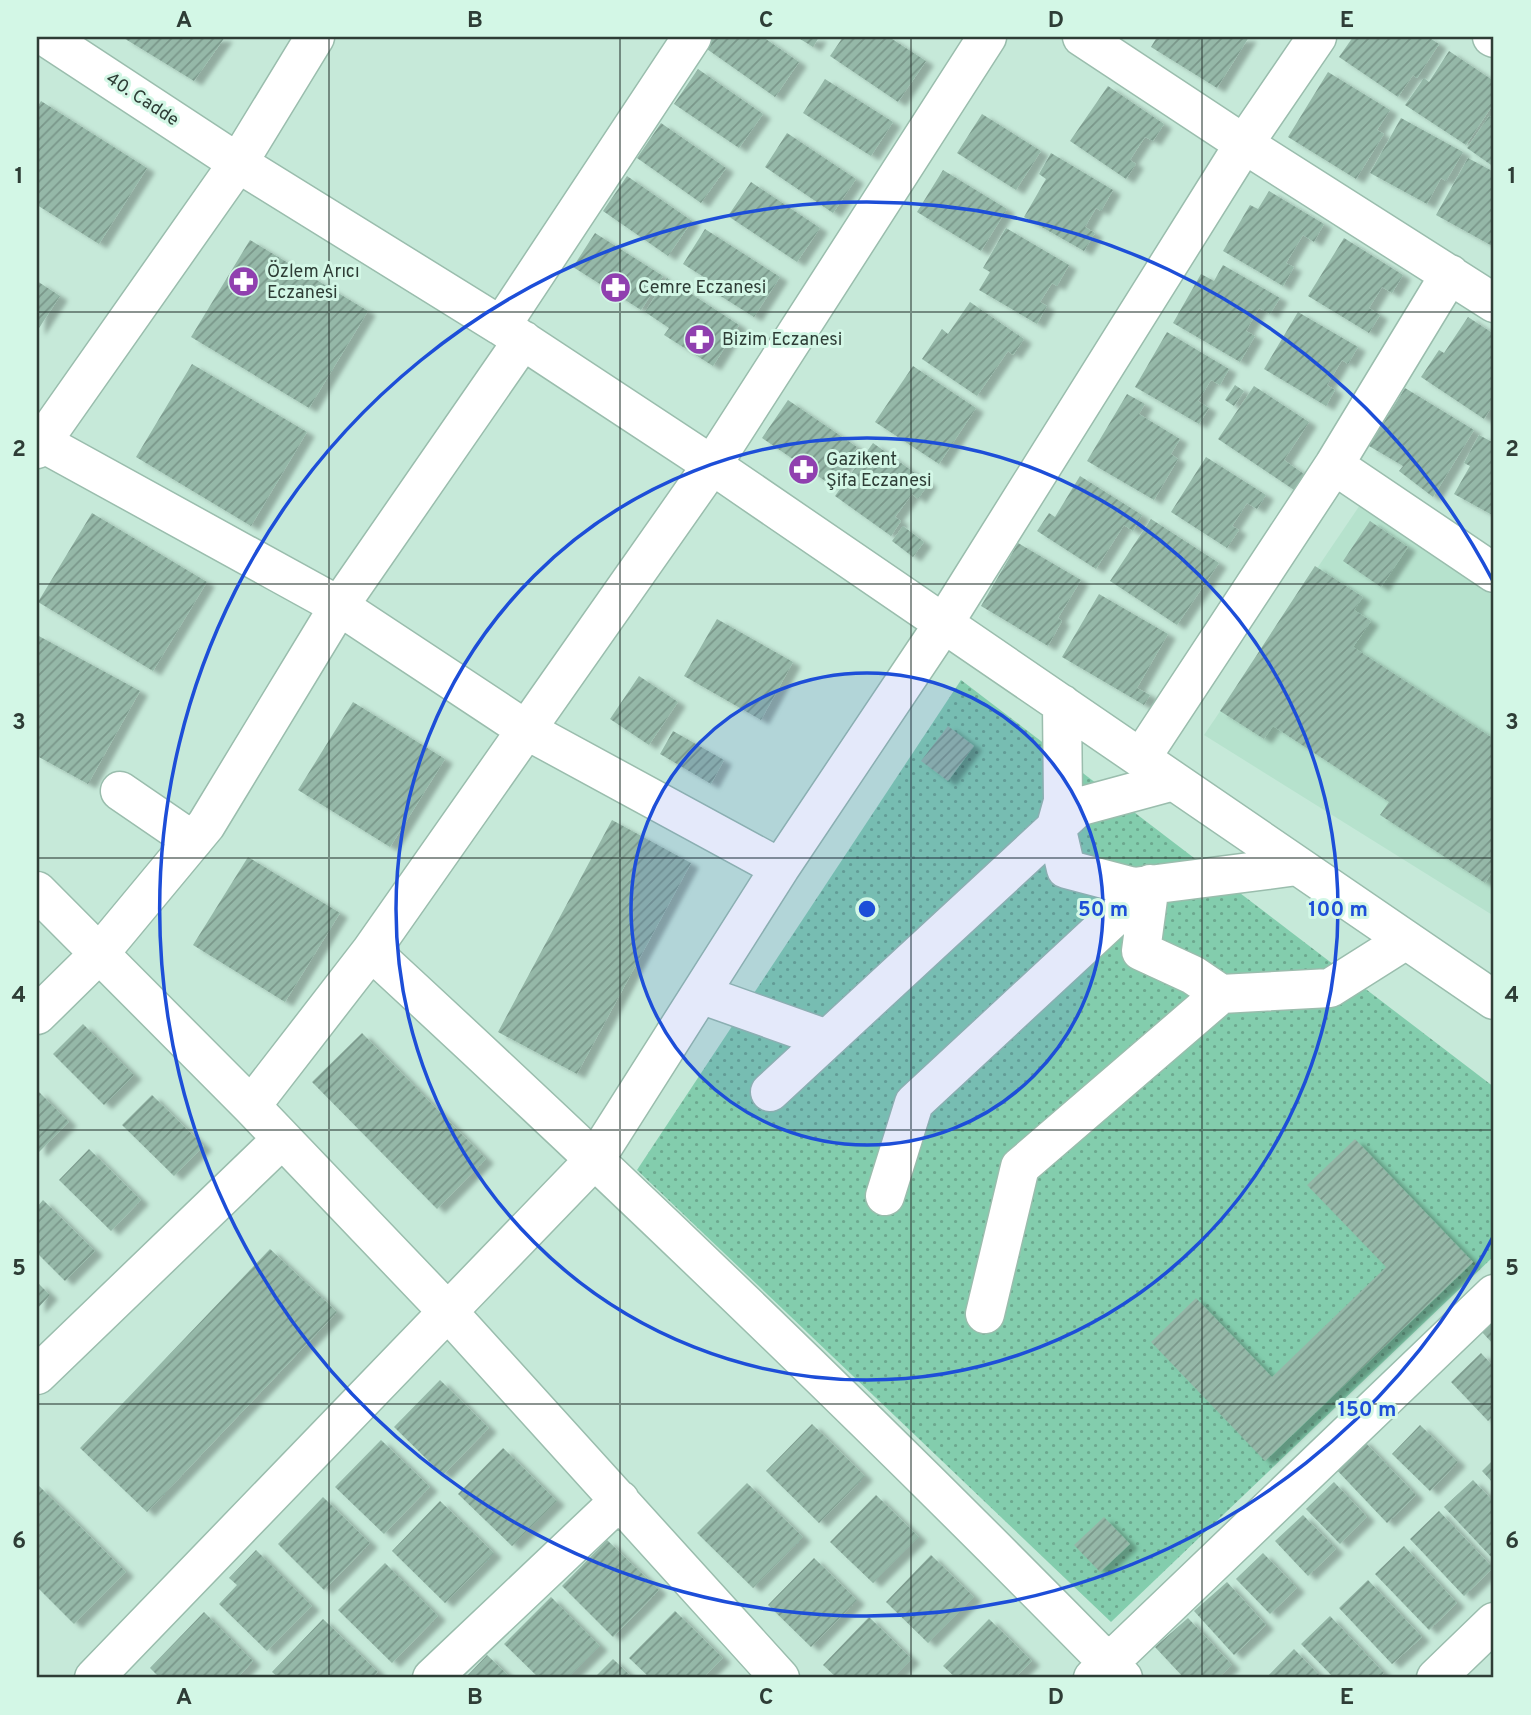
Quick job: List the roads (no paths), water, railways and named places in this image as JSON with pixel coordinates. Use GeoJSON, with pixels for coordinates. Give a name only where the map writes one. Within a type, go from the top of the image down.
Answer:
{"type":"FeatureCollection","features":[{"type":"Feature","properties":{"kind":"street","name":"40. Cadde"},"geometry":{"type":"LineString","coordinates":[[46,37],[237,163],[512,333],[712,465],[1494,1000]]}},
{"type":"Feature","properties":{"kind":"street"},"geometry":{"type":"LineString","coordinates":[[316,37],[237,163],[50,402],[39,446],[339,606],[527,731],[780,868]]}},
{"type":"Feature","properties":{"kind":"street"},"geometry":{"type":"LineString","coordinates":[[37,1015],[98,955],[206,825],[339,606],[512,333],[692,37]]}},
{"type":"Feature","properties":{"kind":"street"},"geometry":{"type":"LineString","coordinates":[[251,1106],[371,951],[712,465],[987,37]]}},
{"type":"Feature","properties":{"kind":"street"},"geometry":{"type":"LineString","coordinates":[[1082,37],[1494,303]]}},
{"type":"Feature","properties":{"kind":"street"},"geometry":{"type":"LineString","coordinates":[[94,1678],[596,1158],[780,868],[944,623],[1244,144],[1317,37]]}},
{"type":"Feature","properties":{"kind":"street"},"geometry":{"type":"LineString","coordinates":[[1141,758],[1334,465],[1450,274]]}},
{"type":"Feature","properties":{"kind":"street"},"geometry":{"type":"LineString","coordinates":[[1334,465],[1494,573]]}},
{"type":"Feature","properties":{"kind":"street"},"geometry":{"type":"LineString","coordinates":[[1062,704],[1063,801],[1056,826],[1066,869],[1134,887],[1297,866]]}},
{"type":"Feature","properties":{"kind":"street"},"geometry":{"type":"LineString","coordinates":[[770,1092],[1078,807],[1174,781]]}},
{"type":"Feature","properties":{"kind":"street"},"geometry":{"type":"LineString","coordinates":[[120,791],[193,841]]}},
{"type":"Feature","properties":{"kind":"street"},"geometry":{"type":"LineString","coordinates":[[1150,884],[1141,951],[1193,975],[1221,994],[1330,988],[1406,940]]}},
{"type":"Feature","properties":{"kind":"street"},"geometry":{"type":"LineString","coordinates":[[885,1196],[914,1103],[1150,884]]}},
{"type":"Feature","properties":{"kind":"street"},"geometry":{"type":"LineString","coordinates":[[37,891],[251,1106],[449,1313],[620,1500],[768,1674]]}},
{"type":"Feature","properties":{"kind":"street"},"geometry":{"type":"LineString","coordinates":[[371,951],[596,1158],[830,1384],[1108,1673],[1494,1294]]}},
{"type":"Feature","properties":{"kind":"street"},"geometry":{"type":"LineString","coordinates":[[700,994],[827,1039]]}},
{"type":"Feature","properties":{"kind":"street"},"geometry":{"type":"LineString","coordinates":[[985,1314],[1020,1167],[1221,994]]}},
{"type":"Feature","properties":{"kind":"street"},"geometry":{"type":"LineString","coordinates":[[37,1375],[282,1139]]}},
{"type":"Feature","properties":{"kind":"street"},"geometry":{"type":"LineString","coordinates":[[432,1678],[620,1500]]}},
{"type":"Feature","properties":{"kind":"street"},"geometry":{"type":"LineString","coordinates":[[1436,1678],[1494,1622]]}},
{"type":"Feature","properties":{"kind":"place","name":"Özlem Arıcı Eczanesi"},"geometry":{"type":"Point","coordinates":[244,282]}},
{"type":"Feature","properties":{"kind":"place","name":"Cemre Eczanesi"},"geometry":{"type":"Point","coordinates":[615,288]}},
{"type":"Feature","properties":{"kind":"place","name":"Bizim Eczanesi"},"geometry":{"type":"Point","coordinates":[699,340]}},
{"type":"Feature","properties":{"kind":"place","name":"Gazikent Şifa Eczanesi"},"geometry":{"type":"Point","coordinates":[803,470]}}]}
